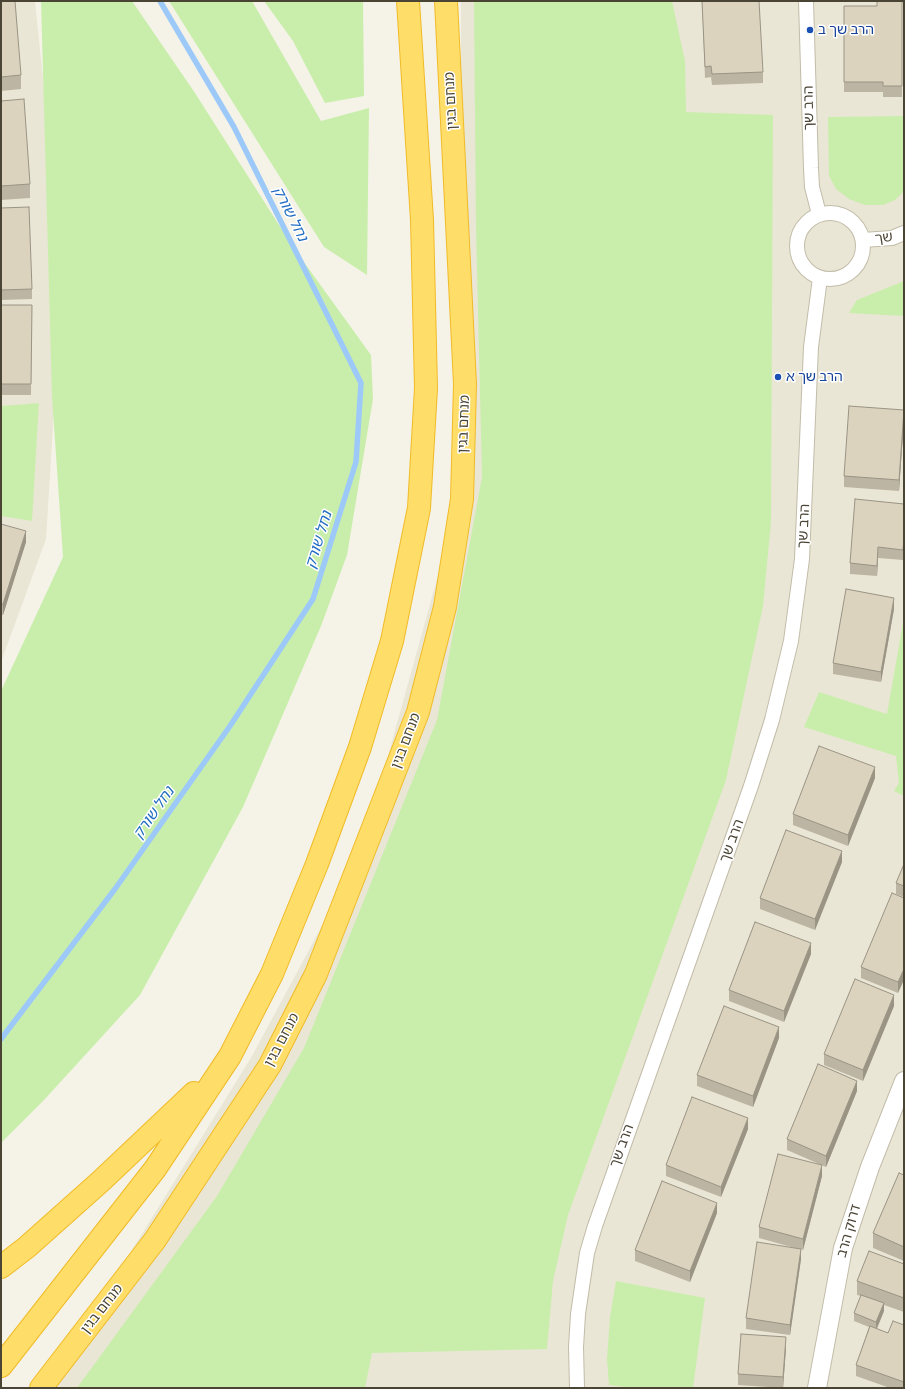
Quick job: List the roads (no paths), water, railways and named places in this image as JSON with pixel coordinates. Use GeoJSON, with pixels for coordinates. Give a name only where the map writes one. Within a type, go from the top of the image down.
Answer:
{"type":"FeatureCollection","features":[{"type":"Feature","properties":{"kind":"highway"},"geometry":{"type":"LineString","coordinates":[[1,1366],[155,1169],[230,1056],[272,974],[317,864],[360,747],[392,641],[419,508],[426,388],[422,220],[408,1]]}},
{"type":"Feature","properties":{"kind":"highway","name":"מנחם בגין"},"geometry":{"type":"LineString","coordinates":[[41,1388],[155,1240],[270,1065],[316,974],[418,712],[445,607],[462,499],[465,384],[446,1]]}},
{"type":"Feature","properties":{"kind":"highway"},"geometry":{"type":"LineString","coordinates":[[1,1267],[27,1247],[107,1176],[177,1110],[230,1056]]}},
{"type":"Feature","properties":{"kind":"street","name":"הרב שך"},"geometry":{"type":"LineString","coordinates":[[806,1],[812,187],[819,214]]}},
{"type":"Feature","properties":{"kind":"street"},"geometry":{"type":"LineString","coordinates":[[831,213],[842,215],[852,221],[860,230],[864,240],[864,252],[860,262],[852,272],[842,278],[831,280],[820,278],[810,273],[803,266],[798,257],[796,246],[798,236],[803,227],[810,219],[819,214],[831,213]]}},
{"type":"Feature","properties":{"kind":"street","name":"שך"},"geometry":{"type":"LineString","coordinates":[[864,240],[892,238],[904,233]]}},
{"type":"Feature","properties":{"kind":"street","name":"הרב שך"},"geometry":{"type":"LineString","coordinates":[[577,1388],[576,1347],[579,1307],[586,1259],[595,1226],[751,786],[772,720],[791,642],[802,559],[811,347],[820,278]]}},
{"type":"Feature","properties":{"kind":"street","name":"דרוק הרב"},"geometry":{"type":"LineString","coordinates":[[817,1388],[843,1248],[870,1167],[904,1081]]}},
{"type":"Feature","properties":{"kind":"waterway","name":"נחל שורק"},"geometry":{"type":"LineString","coordinates":[[1,1039],[115,889],[230,726],[313,599],[356,462],[361,383],[234,127],[160,1]]}},
{"type":"Feature","properties":{"kind":"place","name":"הרב שך ב"},"geometry":{"type":"Point","coordinates":[810,30]}},
{"type":"Feature","properties":{"kind":"place","name":"הרב שך א"},"geometry":{"type":"Point","coordinates":[778,377]}}]}
